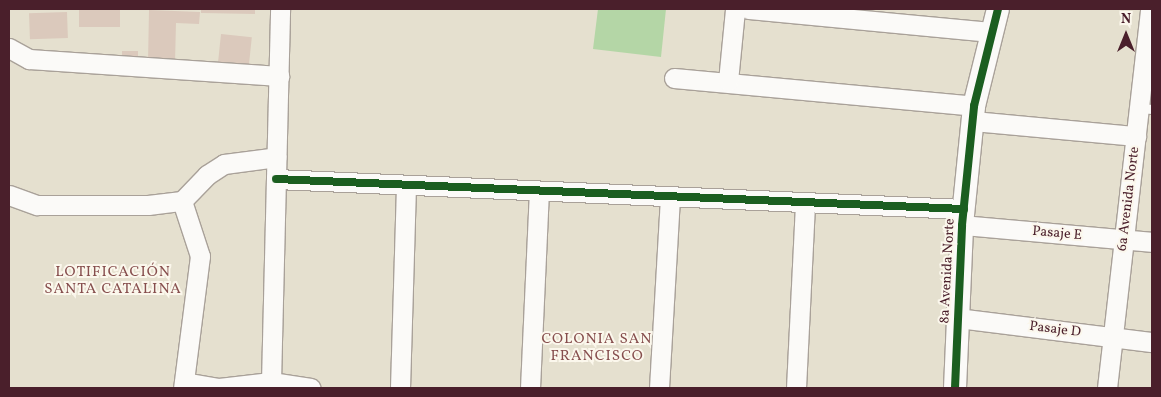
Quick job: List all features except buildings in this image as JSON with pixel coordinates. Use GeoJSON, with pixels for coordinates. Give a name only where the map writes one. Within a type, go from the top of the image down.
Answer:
{"type":"FeatureCollection","features":[{"type":"Feature","properties":{"kind":"street"},"geometry":{"type":"LineString","coordinates":[[271,382],[280,9]]}},
{"type":"Feature","properties":{"kind":"street"},"geometry":{"type":"LineString","coordinates":[[728,81],[735,9]]}},
{"type":"Feature","properties":{"kind":"street"},"geometry":{"type":"LineString","coordinates":[[748,9],[992,32]]}},
{"type":"Feature","properties":{"kind":"street","name":"8a Avenida Norte"},"geometry":{"type":"LineString","coordinates":[[955,388],[963,217],[974,113],[998,9]]}},
{"type":"Feature","properties":{"kind":"street","name":"6a Avenida Norte"},"geometry":{"type":"LineString","coordinates":[[1107,388],[1136,136],[1146,109],[1150,9]]}},
{"type":"Feature","properties":{"kind":"street"},"geometry":{"type":"LineString","coordinates":[[9,48],[29,59],[279,76]]}},
{"type":"Feature","properties":{"kind":"street"},"geometry":{"type":"LineString","coordinates":[[674,78],[728,81],[1136,136]]}},
{"type":"Feature","properties":{"kind":"street"},"geometry":{"type":"LineString","coordinates":[[9,195],[37,205],[148,205],[182,201],[207,174],[224,164],[277,156]]}},
{"type":"Feature","properties":{"kind":"street","name":"Pasaje E"},"geometry":{"type":"LineString","coordinates":[[276,179],[539,192],[805,202],[963,217],[1124,240],[1152,242]]}},
{"type":"Feature","properties":{"kind":"street"},"geometry":{"type":"LineString","coordinates":[[400,388],[406,186]]}},
{"type":"Feature","properties":{"kind":"street"},"geometry":{"type":"LineString","coordinates":[[530,388],[539,192]]}},
{"type":"Feature","properties":{"kind":"street"},"geometry":{"type":"LineString","coordinates":[[659,388],[670,197]]}},
{"type":"Feature","properties":{"kind":"street"},"geometry":{"type":"LineString","coordinates":[[182,201],[200,256],[184,385],[218,388],[271,382],[311,388]]}},
{"type":"Feature","properties":{"kind":"street"},"geometry":{"type":"LineString","coordinates":[[796,388],[805,202]]}},
{"type":"Feature","properties":{"kind":"street","name":"Pasaje D"},"geometry":{"type":"LineString","coordinates":[[958,318],[1152,342]]}},
{"type":"Feature","properties":{"kind":"green space"},"geometry":{"type":"Polygon","coordinates":[[[598,9],[666,9],[661,57],[593,49],[598,9]]]}},
{"type":"Feature","properties":{"kind":"cycle path"},"geometry":{"type":"LineString","coordinates":[[955,388],[962,225],[974,106],[998,9]]}},
{"type":"Feature","properties":{"kind":"cycle path"},"geometry":{"type":"LineString","coordinates":[[276,179],[964,209]]}},
{"type":"Feature","properties":{"kind":"district","name":"LOTIFICACIÓN SANTA CATALINA"},"geometry":{"type":"Point","coordinates":[113,280]}},
{"type":"Feature","properties":{"kind":"district","name":"COLONIA SAN FRANCISCO"},"geometry":{"type":"Point","coordinates":[597,348]}}]}
